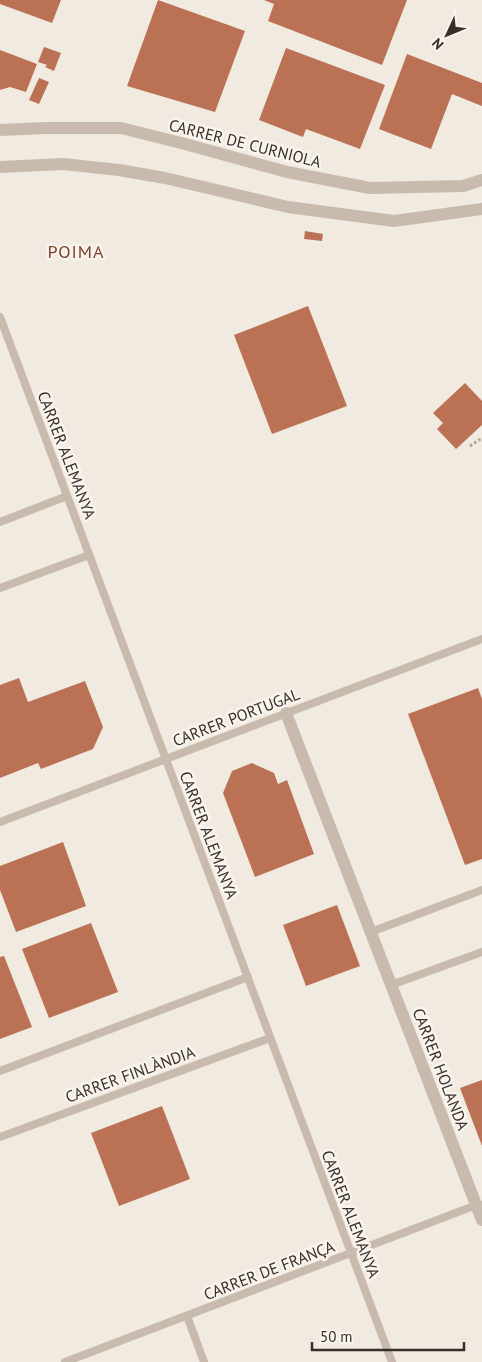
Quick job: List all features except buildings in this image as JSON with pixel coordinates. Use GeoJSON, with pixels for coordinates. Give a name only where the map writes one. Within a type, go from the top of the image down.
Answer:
{"type":"FeatureCollection","features":[{"type":"Feature","properties":{"kind":"street","name":"CARRER DE CURNIOLA"},"geometry":{"type":"LineString","coordinates":[[0,130],[121,128],[287,172],[370,188],[463,186],[482,180]]}},
{"type":"Feature","properties":{"kind":"street"},"geometry":{"type":"LineString","coordinates":[[0,166],[63,164],[119,170],[165,178],[288,207],[394,221],[482,209]]}},
{"type":"Feature","properties":{"kind":"street","name":"CARRER HOLANDA"},"geometry":{"type":"LineString","coordinates":[[286,713],[391,985],[479,1204],[482,1220]]}},
{"type":"Feature","properties":{"kind":"lane","name":"CARRER ALEMANYA"},"geometry":{"type":"LineString","coordinates":[[0,317],[392,1362]]}},
{"type":"Feature","properties":{"kind":"lane"},"geometry":{"type":"LineString","coordinates":[[0,522],[67,496]]}},
{"type":"Feature","properties":{"kind":"lane"},"geometry":{"type":"LineString","coordinates":[[0,588],[89,555]]}},
{"type":"Feature","properties":{"kind":"lane","name":"CARRER PORTUGAL"},"geometry":{"type":"LineString","coordinates":[[0,822],[482,639]]}},
{"type":"Feature","properties":{"kind":"lane"},"geometry":{"type":"LineString","coordinates":[[371,932],[482,890]]}},
{"type":"Feature","properties":{"kind":"lane"},"geometry":{"type":"LineString","coordinates":[[391,985],[482,952]]}},
{"type":"Feature","properties":{"kind":"lane"},"geometry":{"type":"LineString","coordinates":[[0,1072],[248,977]]}},
{"type":"Feature","properties":{"kind":"lane","name":"CARRER FINLÀNDIA"},"geometry":{"type":"LineString","coordinates":[[0,1137],[270,1038]]}},
{"type":"Feature","properties":{"kind":"lane","name":"CARRER DE FRANÇA"},"geometry":{"type":"LineString","coordinates":[[65,1362],[479,1204]]}},
{"type":"Feature","properties":{"kind":"lane"},"geometry":{"type":"LineString","coordinates":[[187,1316],[204,1362]]}},
{"type":"Feature","properties":{"kind":"path"},"geometry":{"type":"LineString","coordinates":[[470,446],[482,438]]}},
{"type":"Feature","properties":{"kind":"district","name":"POIMA"},"geometry":{"type":"Point","coordinates":[76,252]}}]}
